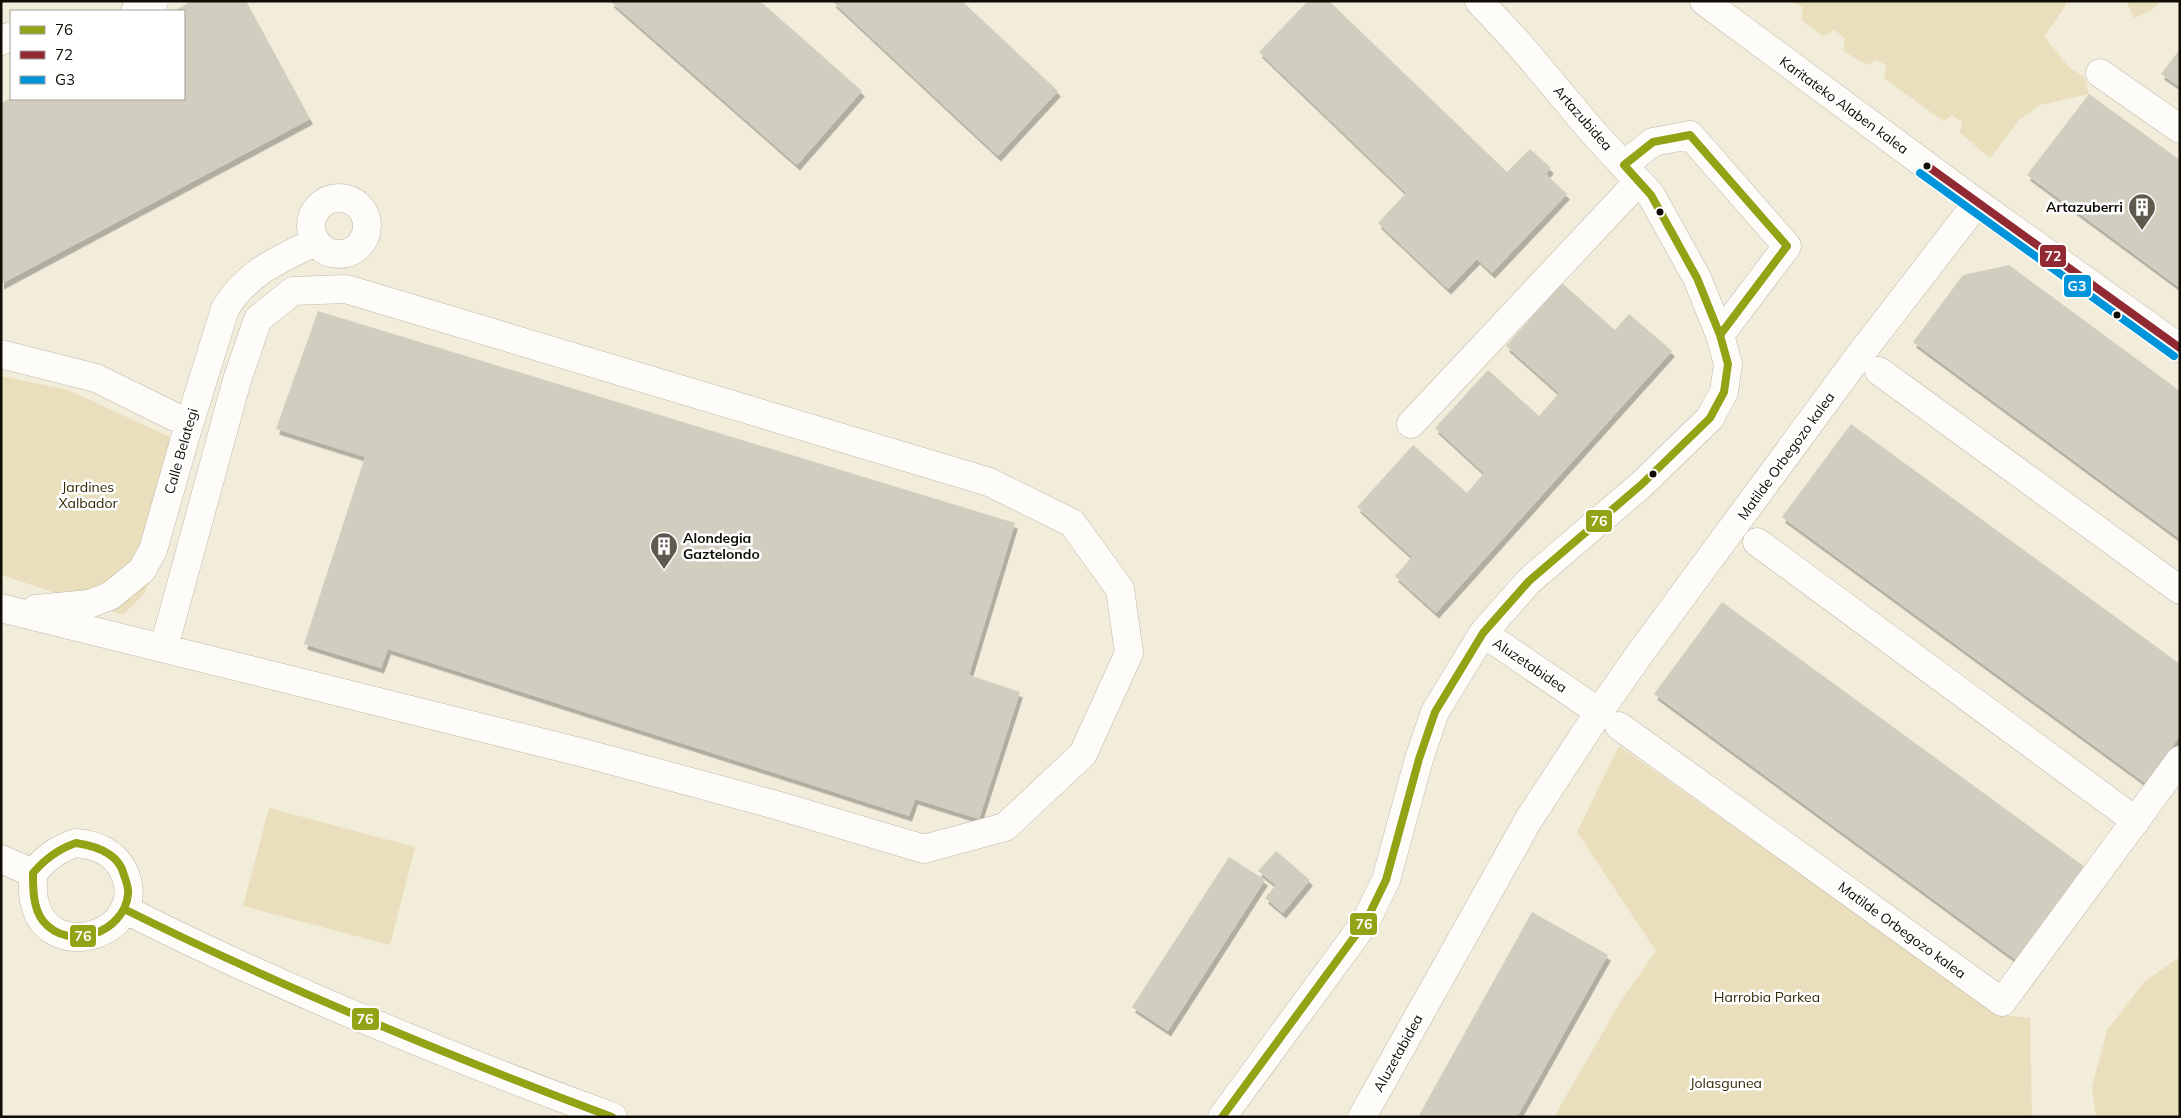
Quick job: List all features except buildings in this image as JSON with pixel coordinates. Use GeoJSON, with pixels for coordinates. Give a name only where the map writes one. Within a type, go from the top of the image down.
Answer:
{"type":"FeatureCollection","features":[{"type":"Feature","properties":{"kind":"street"},"geometry":{"type":"LineString","coordinates":[[137,10],[154,1]]}},
{"type":"Feature","properties":{"kind":"street","name":"Artazubidea"},"geometry":{"type":"LineString","coordinates":[[1479,1],[1519,44],[1592,131],[1651,195],[1672,230],[1696,278],[1720,336],[1728,364],[1724,392],[1710,418],[1642,484],[1528,582],[1483,633]]}},
{"type":"Feature","properties":{"kind":"street","name":"Karitateko Alaben kalea"},"geometry":{"type":"LineString","coordinates":[[1704,1],[1977,203],[2180,348]]}},
{"type":"Feature","properties":{"kind":"street"},"geometry":{"type":"LineString","coordinates":[[2100,73],[2180,130]]}},
{"type":"Feature","properties":{"kind":"street"},"geometry":{"type":"LineString","coordinates":[[1411,424],[1631,173],[1654,142],[1690,135],[1787,246],[1720,336]]}},
{"type":"Feature","properties":{"kind":"street","name":"Matilde Orbegozo kalea"},"geometry":{"type":"LineString","coordinates":[[1977,203],[1859,356],[1640,652],[1609,719],[2002,1002],[2180,760]]}},
{"type":"Feature","properties":{"kind":"street","name":"Calle Belategi"},"geometry":{"type":"LineString","coordinates":[[8,610],[89,604],[110,596],[142,570],[153,550],[211,348],[225,309],[236,292],[251,278],[277,260],[315,242]]}},
{"type":"Feature","properties":{"kind":"street","name":"Calle Belategi"},"geometry":{"type":"LineString","coordinates":[[8,610],[164,647],[580,752],[776,805],[924,849],[1005,827],[1083,754],[1128,653],[1120,589],[1072,523],[989,482],[346,289],[293,291],[258,319],[237,380],[164,647]]}},
{"type":"Feature","properties":{"kind":"street"},"geometry":{"type":"LineString","coordinates":[[1,354],[96,378],[175,417]]}},
{"type":"Feature","properties":{"kind":"street"},"geometry":{"type":"LineString","coordinates":[[1880,371],[2180,590]]}},
{"type":"Feature","properties":{"kind":"street"},"geometry":{"type":"LineString","coordinates":[[1757,542],[2136,820]]}},
{"type":"Feature","properties":{"kind":"street","name":"Aluzetabidea"},"geometry":{"type":"LineString","coordinates":[[1222,1117],[1366,920],[1386,880],[1419,758],[1435,712],[1483,633],[1609,719],[1529,819],[1362,1117]]}},
{"type":"Feature","properties":{"kind":"street"},"geometry":{"type":"LineString","coordinates":[[76,843],[92,844],[107,851],[119,862],[126,877],[128,892],[124,909],[105,932],[91,937],[76,938],[62,934],[49,926],[39,915],[34,900],[33,873],[60,848],[76,843]]}},
{"type":"Feature","properties":{"kind":"street"},"geometry":{"type":"LineString","coordinates":[[1,859],[33,873]]}},
{"type":"Feature","properties":{"kind":"street"},"geometry":{"type":"LineString","coordinates":[[124,909],[223,958],[504,1076],[613,1117]]}},
{"type":"Feature","properties":{"kind":"green space"},"geometry":{"type":"Polygon","coordinates":[[[1794,1],[2066,1],[2065,7],[2044,36],[2068,66],[2085,78],[2089,94],[2040,105],[2020,119],[1990,158],[1960,133],[1962,122],[1952,115],[1943,121],[1884,78],[1886,65],[1876,60],[1867,65],[1843,51],[1845,39],[1835,30],[1823,36],[1801,20],[1803,8],[1794,1]]]}},
{"type":"Feature","properties":{"kind":"green space"},"geometry":{"type":"Polygon","coordinates":[[[2126,1],[2161,1],[2152,10],[2134,18],[2126,1]]]}},
{"type":"Feature","properties":{"kind":"green space","name":"Jardines Xalbador"},"geometry":{"type":"Polygon","coordinates":[[[1,376],[68,390],[196,449],[145,593],[123,615],[1,575],[1,376]]]}},
{"type":"Feature","properties":{"kind":"green space","name":"Harrobia Parkea"},"geometry":{"type":"Polygon","coordinates":[[[1619,746],[2000,1015],[2030,1018],[2032,1117],[1554,1117],[1621,1001],[1656,951],[1577,832],[1619,746]]]}},
{"type":"Feature","properties":{"kind":"green space"},"geometry":{"type":"Polygon","coordinates":[[[269,808],[415,847],[390,945],[243,906],[269,808]]]}},
{"type":"Feature","properties":{"kind":"green space"},"geometry":{"type":"Polygon","coordinates":[[[2180,957],[2180,1117],[2096,1117],[2092,1087],[2107,1030],[2145,981],[2180,957]]]}},
{"type":"Feature","properties":{"kind":"transit line","name":"76"},"geometry":{"type":"LineString","coordinates":[[1690,135],[1787,246],[1720,335],[1697,278],[1651,195],[1624,165],[1653,142],[1690,135]]}},
{"type":"Feature","properties":{"kind":"transit line","name":"72"},"geometry":{"type":"LineString","coordinates":[[1926,165],[2180,348]]}},
{"type":"Feature","properties":{"kind":"transit line","name":"G3"},"geometry":{"type":"LineString","coordinates":[[1920,173],[2174,356]]}},
{"type":"Feature","properties":{"kind":"transit line","name":"76"},"geometry":{"type":"LineString","coordinates":[[1222,1117],[1366,921],[1386,880],[1419,759],[1435,712],[1483,633],[1529,581],[1642,484],[1710,418],[1724,392],[1728,364],[1720,335]]}},
{"type":"Feature","properties":{"kind":"transit line","name":"76"},"geometry":{"type":"LineString","coordinates":[[76,843],[91,846],[112,856],[121,867],[128,892],[125,907],[117,919],[107,928],[81,937],[67,936],[54,931],[43,921],[35,904],[33,885],[33,873],[42,863],[58,851],[76,843]]}},
{"type":"Feature","properties":{"kind":"transit line","name":"76"},"geometry":{"type":"LineString","coordinates":[[124,909],[244,966],[365,1019],[612,1117]]}},
{"type":"Feature","properties":{"kind":"place","name":"Artazuberri"},"geometry":{"type":"Point","coordinates":[2142,231]}},
{"type":"Feature","properties":{"kind":"place","name":"Alondegia Gaztelondo"},"geometry":{"type":"Point","coordinates":[664,570]}},
{"type":"Feature","properties":{"kind":"park label","name":"Jolasgunea"},"geometry":{"type":"Point","coordinates":[1726,1083]}}]}
